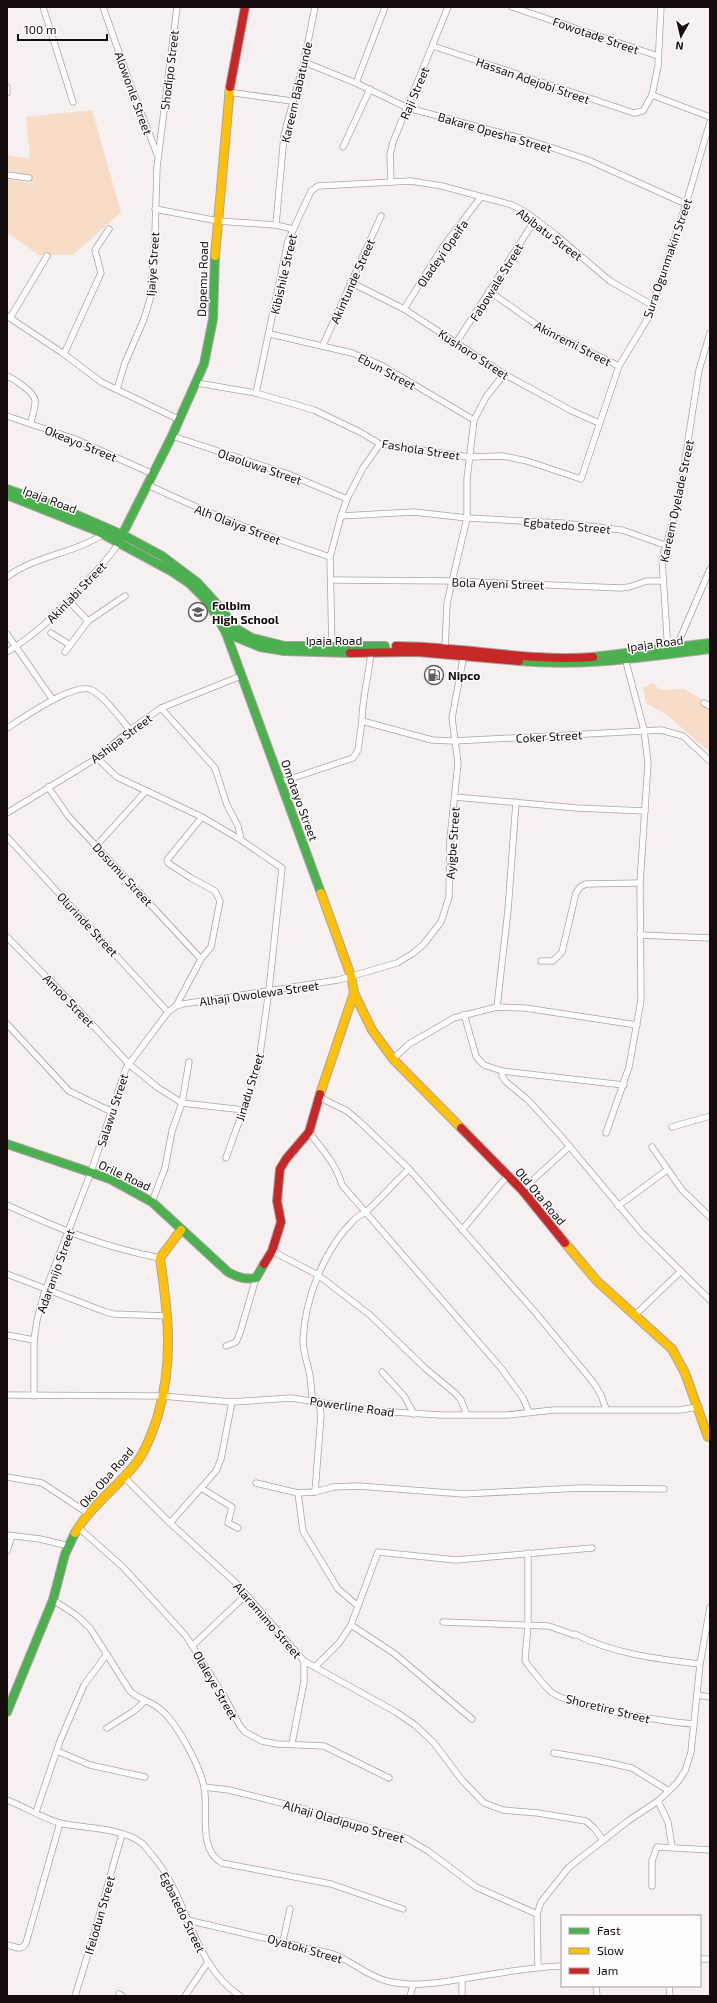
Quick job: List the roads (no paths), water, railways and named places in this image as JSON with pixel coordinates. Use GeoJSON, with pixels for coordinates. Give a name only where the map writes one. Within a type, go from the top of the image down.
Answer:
{"type":"FeatureCollection","features":[{"type":"Feature","properties":{"kind":"street"},"geometry":{"type":"LineString","coordinates":[[43,7],[73,102]]}},
{"type":"Feature","properties":{"kind":"street","name":"Alowonle Street"},"geometry":{"type":"LineString","coordinates":[[103,7],[129,82],[158,156]]}},
{"type":"Feature","properties":{"kind":"street","name":"Shodipo Street"},"geometry":{"type":"LineString","coordinates":[[158,156],[177,7]]}},
{"type":"Feature","properties":{"kind":"street","name":"Dopemu Road"},"geometry":{"type":"LineString","coordinates":[[121,538],[172,436],[178,419],[197,383],[206,356],[212,330],[216,286],[215,250],[228,92],[235,48],[245,7]]}},
{"type":"Feature","properties":{"kind":"street","name":"Kareem Babatunde"},"geometry":{"type":"LineString","coordinates":[[276,225],[284,135],[292,101],[304,62],[316,7]]}},
{"type":"Feature","properties":{"kind":"street"},"geometry":{"type":"LineString","coordinates":[[356,83],[385,7]]}},
{"type":"Feature","properties":{"kind":"street","name":"Raji Street"},"geometry":{"type":"LineString","coordinates":[[391,181],[390,155],[393,142],[448,7]]}},
{"type":"Feature","properties":{"kind":"street","name":"Fowotade Street"},"geometry":{"type":"LineString","coordinates":[[512,7],[658,56]]}},
{"type":"Feature","properties":{"kind":"street"},"geometry":{"type":"LineString","coordinates":[[661,7],[662,19],[658,66],[652,95],[710,117]]}},
{"type":"Feature","properties":{"kind":"street","name":"Hassan Adejobi Street"},"geometry":{"type":"LineString","coordinates":[[433,46],[634,113],[643,111],[652,95]]}},
{"type":"Feature","properties":{"kind":"street","name":"Bakare Opesha Street"},"geometry":{"type":"LineString","coordinates":[[304,62],[370,89],[408,108],[524,139],[588,160],[686,204]]}},
{"type":"Feature","properties":{"kind":"street"},"geometry":{"type":"LineString","coordinates":[[7,87],[7,94]]}},
{"type":"Feature","properties":{"kind":"street"},"geometry":{"type":"LineString","coordinates":[[343,147],[370,89]]}},
{"type":"Feature","properties":{"kind":"street"},"geometry":{"type":"LineString","coordinates":[[228,92],[292,101]]}},
{"type":"Feature","properties":{"kind":"street","name":"Sura Ogunmakin Street"},"geometry":{"type":"LineString","coordinates":[[581,479],[619,366],[648,318],[686,204],[710,122]]}},
{"type":"Feature","properties":{"kind":"street","name":"Ijaiye Street"},"geometry":{"type":"LineString","coordinates":[[117,389],[125,363],[144,319],[151,296],[158,156]]}},
{"type":"Feature","properties":{"kind":"street"},"geometry":{"type":"LineString","coordinates":[[7,175],[29,178]]}},
{"type":"Feature","properties":{"kind":"street","name":"Abibatu Street"},"geometry":{"type":"LineString","coordinates":[[391,181],[428,183],[512,205],[535,220],[610,281],[652,305]]}},
{"type":"Feature","properties":{"kind":"street","name":"Kibishile Street"},"geometry":{"type":"LineString","coordinates":[[256,393],[270,334],[288,241],[293,228],[314,188],[391,181]]}},
{"type":"Feature","properties":{"kind":"street","name":"Oladeyi Opeifa"},"geometry":{"type":"LineString","coordinates":[[404,309],[442,248],[481,197]]}},
{"type":"Feature","properties":{"kind":"street"},"geometry":{"type":"LineString","coordinates":[[156,209],[218,221],[276,225],[293,228]]}},
{"type":"Feature","properties":{"kind":"street","name":"Akintunde Street"},"geometry":{"type":"LineString","coordinates":[[323,345],[350,282],[381,216]]}},
{"type":"Feature","properties":{"kind":"street","name":"Fabowale Street"},"geometry":{"type":"LineString","coordinates":[[456,343],[535,220]]}},
{"type":"Feature","properties":{"kind":"street"},"geometry":{"type":"LineString","coordinates":[[64,354],[101,273],[95,250],[109,229]]}},
{"type":"Feature","properties":{"kind":"street"},"geometry":{"type":"LineString","coordinates":[[47,256],[8,317],[64,354],[101,382],[178,419]]}},
{"type":"Feature","properties":{"kind":"street","name":"Kushoro Street"},"geometry":{"type":"LineString","coordinates":[[350,282],[404,309],[504,374],[572,411],[599,423]]}},
{"type":"Feature","properties":{"kind":"street","name":"Akinremi Street"},"geometry":{"type":"LineString","coordinates":[[489,291],[544,330],[619,366]]}},
{"type":"Feature","properties":{"kind":"street","name":"Kareem Oyelade Street"},"geometry":{"type":"LineString","coordinates":[[672,650],[662,564],[678,505],[696,388],[703,352],[710,333]]}},
{"type":"Feature","properties":{"kind":"street","name":"Ebun Street"},"geometry":{"type":"LineString","coordinates":[[270,334],[323,345],[352,353],[381,365],[474,420]]}},
{"type":"Feature","properties":{"kind":"street"},"geometry":{"type":"LineString","coordinates":[[445,651],[447,603],[467,518],[467,479],[474,420],[486,397],[504,374]]}},
{"type":"Feature","properties":{"kind":"street"},"geometry":{"type":"LineString","coordinates":[[7,376],[21,384],[36,400],[31,422]]}},
{"type":"Feature","properties":{"kind":"street","name":"Fashola Street"},"geometry":{"type":"LineString","coordinates":[[197,383],[256,393],[314,410],[360,432],[380,444],[469,457],[503,456],[527,461],[581,479]]}},
{"type":"Feature","properties":{"kind":"street","name":"Okeayo Street"},"geometry":{"type":"LineString","coordinates":[[7,416],[31,422],[75,439],[153,474]]}},
{"type":"Feature","properties":{"kind":"street","name":"Olaoluwa Street"},"geometry":{"type":"LineString","coordinates":[[172,436],[288,474],[348,499]]}},
{"type":"Feature","properties":{"kind":"street"},"geometry":{"type":"LineString","coordinates":[[332,650],[332,580],[330,557],[340,516],[363,468],[380,444]]}},
{"type":"Feature","properties":{"kind":"street","name":"Alh Olaiya Street"},"geometry":{"type":"LineString","coordinates":[[148,485],[199,509],[282,541],[330,557]]}},
{"type":"Feature","properties":{"kind":"street","name":"Ipaja Road"},"geometry":{"type":"LineString","coordinates":[[7,489],[61,508],[106,531],[162,556],[189,575],[225,613],[232,626],[252,638],[269,644],[332,650],[407,646],[559,665],[625,657],[710,643]]}},
{"type":"Feature","properties":{"kind":"street","name":"Ipaja Road"},"geometry":{"type":"LineString","coordinates":[[7,495],[106,531]]}},
{"type":"Feature","properties":{"kind":"street","name":"Egbatedo Street"},"geometry":{"type":"LineString","coordinates":[[340,516],[414,512],[467,518],[562,523],[622,530],[666,545]]}},
{"type":"Feature","properties":{"kind":"street"},"geometry":{"type":"LineString","coordinates":[[7,577],[17,569],[83,545],[106,531]]}},
{"type":"Feature","properties":{"kind":"street","name":"Ipaja Road"},"geometry":{"type":"LineString","coordinates":[[121,538],[194,588],[219,618],[226,633],[267,649],[371,652],[445,651]]}},
{"type":"Feature","properties":{"kind":"street","name":"Akinlabi Street"},"geometry":{"type":"LineString","coordinates":[[7,652],[27,640],[69,601],[107,560],[121,538]]}},
{"type":"Feature","properties":{"kind":"street"},"geometry":{"type":"LineString","coordinates":[[672,650],[710,569]]}},
{"type":"Feature","properties":{"kind":"street","name":"Bola Ayeni Street"},"geometry":{"type":"LineString","coordinates":[[332,580],[452,582],[620,588],[629,587],[647,580],[663,581]]}},
{"type":"Feature","properties":{"kind":"street"},"geometry":{"type":"LineString","coordinates":[[65,652],[88,621],[125,596]]}},
{"type":"Feature","properties":{"kind":"street"},"geometry":{"type":"LineString","coordinates":[[69,601],[88,621]]}},
{"type":"Feature","properties":{"kind":"street"},"geometry":{"type":"LineString","coordinates":[[226,633],[232,626]]}},
{"type":"Feature","properties":{"kind":"street"},"geometry":{"type":"LineString","coordinates":[[51,633],[70,645]]}},
{"type":"Feature","properties":{"kind":"street","name":"Omotayo Street"},"geometry":{"type":"LineString","coordinates":[[226,633],[351,976]]}},
{"type":"Feature","properties":{"kind":"street"},"geometry":{"type":"LineString","coordinates":[[7,634],[17,646],[53,700]]}},
{"type":"Feature","properties":{"kind":"street","name":"Ipaja Road"},"geometry":{"type":"LineString","coordinates":[[672,650],[710,649]]}},
{"type":"Feature","properties":{"kind":"street"},"geometry":{"type":"LineString","coordinates":[[281,782],[353,758],[358,750],[362,709],[368,684],[371,652]]}},
{"type":"Feature","properties":{"kind":"street","name":"Ayigbe Street"},"geometry":{"type":"LineString","coordinates":[[351,976],[396,963],[412,954],[423,945],[440,922],[448,897],[450,839],[458,763],[452,718],[465,653]]}},
{"type":"Feature","properties":{"kind":"street"},"geometry":{"type":"LineString","coordinates":[[606,1133],[624,1085],[642,1000],[640,883],[648,763],[644,730],[625,657]]}},
{"type":"Feature","properties":{"kind":"street","name":"Ashipa Street"},"geometry":{"type":"LineString","coordinates":[[7,813],[97,758],[130,730],[161,708],[241,676]]}},
{"type":"Feature","properties":{"kind":"street"},"geometry":{"type":"LineString","coordinates":[[7,728],[53,700],[82,688],[88,688],[94,690],[130,730]]}},
{"type":"Feature","properties":{"kind":"street"},"geometry":{"type":"LineString","coordinates":[[704,703],[710,706]]}},
{"type":"Feature","properties":{"kind":"street"},"geometry":{"type":"LineString","coordinates":[[161,708],[215,768],[227,805],[238,826],[241,840]]}},
{"type":"Feature","properties":{"kind":"street","name":"Coker Street"},"geometry":{"type":"LineString","coordinates":[[362,721],[432,740],[454,741],[661,730],[682,736],[710,761]]}},
{"type":"Feature","properties":{"kind":"street","name":"Jinadu Street"},"geometry":{"type":"LineString","coordinates":[[97,758],[117,777],[202,817],[241,840],[278,864],[282,872],[269,990],[259,1061],[244,1110],[226,1158]]}},
{"type":"Feature","properties":{"kind":"street","name":"Dosumu Street"},"geometry":{"type":"LineString","coordinates":[[48,787],[69,817],[201,959]]}},
{"type":"Feature","properties":{"kind":"street"},"geometry":{"type":"LineString","coordinates":[[96,846],[146,790]]}},
{"type":"Feature","properties":{"kind":"street"},"geometry":{"type":"LineString","coordinates":[[455,797],[645,811]]}},
{"type":"Feature","properties":{"kind":"street"},"geometry":{"type":"LineString","coordinates":[[497,1007],[508,910],[516,802]]}},
{"type":"Feature","properties":{"kind":"street"},"geometry":{"type":"LineString","coordinates":[[176,1006],[201,959],[211,947],[220,901],[215,891],[191,878],[168,863],[167,860],[202,817]]}},
{"type":"Feature","properties":{"kind":"street","name":"Olurinde Street"},"geometry":{"type":"LineString","coordinates":[[7,837],[168,1012]]}},
{"type":"Feature","properties":{"kind":"street"},"geometry":{"type":"LineString","coordinates":[[541,961],[553,961],[562,952],[576,893],[580,887],[586,884],[640,883]]}},
{"type":"Feature","properties":{"kind":"street"},"geometry":{"type":"LineString","coordinates":[[640,935],[710,938]]}},
{"type":"Feature","properties":{"kind":"street","name":"Amoo Street"},"geometry":{"type":"LineString","coordinates":[[7,937],[130,1065],[157,1087],[182,1103]]}},
{"type":"Feature","properties":{"kind":"street","name":"Alhaji Owolewa Street"},"geometry":{"type":"LineString","coordinates":[[168,1012],[176,1006],[269,990],[311,986],[351,976]]}},
{"type":"Feature","properties":{"kind":"street","name":"Old Ota Road"},"geometry":{"type":"LineString","coordinates":[[351,976],[354,993],[372,1030],[393,1059],[522,1190],[597,1282],[672,1349],[685,1373],[709,1436]]}},
{"type":"Feature","properties":{"kind":"street"},"geometry":{"type":"LineString","coordinates":[[226,1346],[236,1342],[256,1278],[272,1251],[281,1222],[277,1202],[280,1170],[286,1159],[309,1132],[319,1097],[354,993]]}},
{"type":"Feature","properties":{"kind":"street"},"geometry":{"type":"LineString","coordinates":[[393,1059],[409,1044],[439,1026],[464,1014],[497,1007],[525,1008],[637,1025]]}},
{"type":"Feature","properties":{"kind":"street","name":"Salawu Street"},"geometry":{"type":"LineString","coordinates":[[91,1172],[124,1073],[138,1051],[168,1012]]}},
{"type":"Feature","properties":{"kind":"street"},"geometry":{"type":"LineString","coordinates":[[464,1014],[476,1056],[484,1065],[502,1071],[624,1085]]}},
{"type":"Feature","properties":{"kind":"street"},"geometry":{"type":"LineString","coordinates":[[7,1024],[69,1091],[112,1112]]}},
{"type":"Feature","properties":{"kind":"street"},"geometry":{"type":"LineString","coordinates":[[152,1202],[165,1168],[172,1131],[182,1103],[189,1062]]}},
{"type":"Feature","properties":{"kind":"street"},"geometry":{"type":"LineString","coordinates":[[502,1071],[502,1076],[505,1081],[528,1100],[570,1146],[618,1206],[657,1249],[710,1300]]}},
{"type":"Feature","properties":{"kind":"street"},"geometry":{"type":"LineString","coordinates":[[319,1097],[347,1111],[408,1169],[593,1382],[601,1395],[606,1409]]}},
{"type":"Feature","properties":{"kind":"street"},"geometry":{"type":"LineString","coordinates":[[182,1103],[244,1110]]}},
{"type":"Feature","properties":{"kind":"street"},"geometry":{"type":"LineString","coordinates":[[672,1127],[710,1116]]}},
{"type":"Feature","properties":{"kind":"street"},"geometry":{"type":"LineString","coordinates":[[309,1132],[330,1158],[338,1172],[342,1185],[367,1211],[501,1368],[523,1398],[529,1412]]}},
{"type":"Feature","properties":{"kind":"street","name":"Orile Road"},"geometry":{"type":"LineString","coordinates":[[7,1144],[110,1179],[152,1202],[228,1272],[237,1277],[248,1279],[256,1278]]}},
{"type":"Feature","properties":{"kind":"street"},"geometry":{"type":"LineString","coordinates":[[522,1190],[570,1146]]}},
{"type":"Feature","properties":{"kind":"street"},"geometry":{"type":"LineString","coordinates":[[652,1148],[682,1190],[710,1217]]}},
{"type":"Feature","properties":{"kind":"street"},"geometry":{"type":"LineString","coordinates":[[312,1401],[310,1376],[304,1353],[303,1341],[307,1313],[318,1275],[334,1245],[348,1227],[356,1218],[367,1211],[408,1169]]}},
{"type":"Feature","properties":{"kind":"street"},"geometry":{"type":"LineString","coordinates":[[618,1206],[667,1170]]}},
{"type":"Feature","properties":{"kind":"street","name":"Adaranijo Street"},"geometry":{"type":"LineString","coordinates":[[34,1396],[34,1340],[37,1320],[46,1290],[91,1172]]}},
{"type":"Feature","properties":{"kind":"street"},"geometry":{"type":"LineString","coordinates":[[462,1230],[508,1176]]}},
{"type":"Feature","properties":{"kind":"street"},"geometry":{"type":"LineString","coordinates":[[7,1205],[69,1233],[120,1250],[160,1258],[181,1230]]}},
{"type":"Feature","properties":{"kind":"street"},"geometry":{"type":"LineString","coordinates":[[272,1251],[318,1275],[348,1296],[379,1322],[425,1368],[447,1385],[461,1400],[467,1415]]}},
{"type":"Feature","properties":{"kind":"street","name":"Oko Oba Road"},"geometry":{"type":"LineString","coordinates":[[7,1712],[52,1600],[68,1546],[88,1514],[122,1476],[136,1463],[146,1448],[154,1431],[162,1396],[169,1352],[167,1316],[160,1258]]}},
{"type":"Feature","properties":{"kind":"street"},"geometry":{"type":"LineString","coordinates":[[634,1316],[680,1272]]}},
{"type":"Feature","properties":{"kind":"street"},"geometry":{"type":"LineString","coordinates":[[7,1274],[46,1290],[113,1314],[167,1316]]}},
{"type":"Feature","properties":{"kind":"street"},"geometry":{"type":"LineString","coordinates":[[7,1335],[34,1340]]}},
{"type":"Feature","properties":{"kind":"street"},"geometry":{"type":"LineString","coordinates":[[382,1372],[404,1396],[414,1414]]}},
{"type":"Feature","properties":{"kind":"street","name":"Powerline Road"},"geometry":{"type":"LineString","coordinates":[[7,1395],[162,1396],[232,1402],[291,1398],[414,1414],[467,1415],[507,1415],[554,1410],[674,1410],[697,1407]]}},
{"type":"Feature","properties":{"kind":"street"},"geometry":{"type":"LineString","coordinates":[[170,1523],[216,1471],[232,1402]]}},
{"type":"Feature","properties":{"kind":"street"},"geometry":{"type":"LineString","coordinates":[[316,1492],[320,1415],[319,1402]]}},
{"type":"Feature","properties":{"kind":"street","name":"Alaramimo Street"},"geometry":{"type":"LineString","coordinates":[[122,1476],[170,1523],[236,1582],[304,1660],[396,1712],[415,1725],[434,1743],[461,1779],[484,1803],[512,1812],[538,1813],[586,1821],[594,1828],[603,1840]]}},
{"type":"Feature","properties":{"kind":"street"},"geometry":{"type":"LineString","coordinates":[[7,1477],[42,1483],[88,1514]]}},
{"type":"Feature","properties":{"kind":"street"},"geometry":{"type":"LineString","coordinates":[[256,1483],[298,1493],[316,1492],[333,1487],[358,1486],[464,1494],[580,1488],[664,1489]]}},
{"type":"Feature","properties":{"kind":"street"},"geometry":{"type":"LineString","coordinates":[[201,1488],[232,1508],[228,1523],[238,1528]]}},
{"type":"Feature","properties":{"kind":"street"},"geometry":{"type":"LineString","coordinates":[[298,1493],[303,1531],[338,1589],[358,1606]]}},
{"type":"Feature","properties":{"kind":"street","name":"Olaleye Street"},"geometry":{"type":"LineString","coordinates":[[79,1528],[123,1566],[193,1645],[224,1696],[240,1726],[245,1732],[262,1741],[277,1744],[292,1743],[324,1746],[389,1778]]}},
{"type":"Feature","properties":{"kind":"street"},"geometry":{"type":"LineString","coordinates":[[7,1551],[10,1536],[68,1546]]}},
{"type":"Feature","properties":{"kind":"street"},"geometry":{"type":"LineString","coordinates":[[315,1667],[339,1642],[351,1625],[378,1552],[456,1560],[592,1548]]}},
{"type":"Feature","properties":{"kind":"street","name":"Shoretire Street"},"geometry":{"type":"LineString","coordinates":[[528,1553],[528,1625],[525,1660],[550,1692],[578,1703],[650,1719],[694,1724]]}},
{"type":"Feature","properties":{"kind":"street"},"geometry":{"type":"LineString","coordinates":[[193,1645],[246,1595]]}},
{"type":"Feature","properties":{"kind":"street"},"geometry":{"type":"LineString","coordinates":[[52,1600],[76,1615],[90,1628],[130,1691],[137,1698],[162,1710],[178,1730],[189,1750],[204,1787],[208,1845],[211,1855],[216,1860],[230,1865],[336,1885],[403,1909]]}},
{"type":"Feature","properties":{"kind":"street"},"geometry":{"type":"LineString","coordinates":[[538,1967],[536,1914],[541,1902],[562,1876],[584,1854],[658,1801],[669,1791],[685,1772],[692,1752],[700,1664],[710,1607]]}},
{"type":"Feature","properties":{"kind":"street"},"geometry":{"type":"LineString","coordinates":[[443,1622],[549,1626],[574,1635],[575,1634],[589,1641],[630,1653],[700,1664]]}},
{"type":"Feature","properties":{"kind":"street"},"geometry":{"type":"LineString","coordinates":[[351,1625],[395,1654],[436,1687],[472,1719]]}},
{"type":"Feature","properties":{"kind":"street"},"geometry":{"type":"LineString","coordinates":[[36,1812],[57,1751],[84,1685],[107,1654]]}},
{"type":"Feature","properties":{"kind":"street"},"geometry":{"type":"LineString","coordinates":[[292,1743],[302,1693],[304,1660]]}},
{"type":"Feature","properties":{"kind":"street"},"geometry":{"type":"LineString","coordinates":[[697,1695],[710,1698]]}},
{"type":"Feature","properties":{"kind":"street"},"geometry":{"type":"LineString","coordinates":[[107,1728],[134,1711],[145,1701]]}},
{"type":"Feature","properties":{"kind":"street"},"geometry":{"type":"LineString","coordinates":[[57,1751],[102,1769],[145,1778]]}},
{"type":"Feature","properties":{"kind":"street"},"geometry":{"type":"LineString","coordinates":[[554,1753],[609,1762],[632,1768],[669,1791]]}},
{"type":"Feature","properties":{"kind":"street","name":"Alhaji Oladipupo Street"},"geometry":{"type":"LineString","coordinates":[[204,1787],[229,1790],[406,1838],[428,1851],[466,1881],[484,1891],[536,1914]]}},
{"type":"Feature","properties":{"kind":"street","name":"Egbatedo Street"},"geometry":{"type":"LineString","coordinates":[[7,1800],[60,1823],[122,1834],[133,1837],[143,1844],[166,1872],[187,1920],[208,1962],[225,1983],[240,1996]]}},
{"type":"Feature","properties":{"kind":"street"},"geometry":{"type":"LineString","coordinates":[[658,1801],[668,1822],[672,1847]]}},
{"type":"Feature","properties":{"kind":"street"},"geometry":{"type":"LineString","coordinates":[[7,1945],[19,1948],[23,1947],[26,1943],[60,1823]]}},
{"type":"Feature","properties":{"kind":"street","name":"Ifelodun Street"},"geometry":{"type":"LineString","coordinates":[[75,1996],[122,1834]]}},
{"type":"Feature","properties":{"kind":"street"},"geometry":{"type":"LineString","coordinates":[[652,1886],[652,1861],[657,1847],[710,1850]]}},
{"type":"Feature","properties":{"kind":"street"},"geometry":{"type":"LineString","coordinates":[[283,1941],[290,1909]]}},
{"type":"Feature","properties":{"kind":"street","name":"Oyatoki Street"},"geometry":{"type":"LineString","coordinates":[[187,1920],[283,1941],[333,1954],[345,1958],[360,1969],[382,1979],[400,1984],[411,1985],[462,1979],[538,1967],[561,1966]]}},
{"type":"Feature","properties":{"kind":"street"},"geometry":{"type":"LineString","coordinates":[[185,1996],[208,1962]]}},
{"type":"Feature","properties":{"kind":"street"},"geometry":{"type":"LineString","coordinates":[[462,1979],[462,1996]]}},
{"type":"Feature","properties":{"kind":"street"},"geometry":{"type":"LineString","coordinates":[[410,1996],[411,1985]]}},
{"type":"Feature","properties":{"kind":"place","name":"Folbim High School"},"geometry":{"type":"Point","coordinates":[198,612]}},
{"type":"Feature","properties":{"kind":"place","name":"Nipco"},"geometry":{"type":"Point","coordinates":[434,675]}}]}
